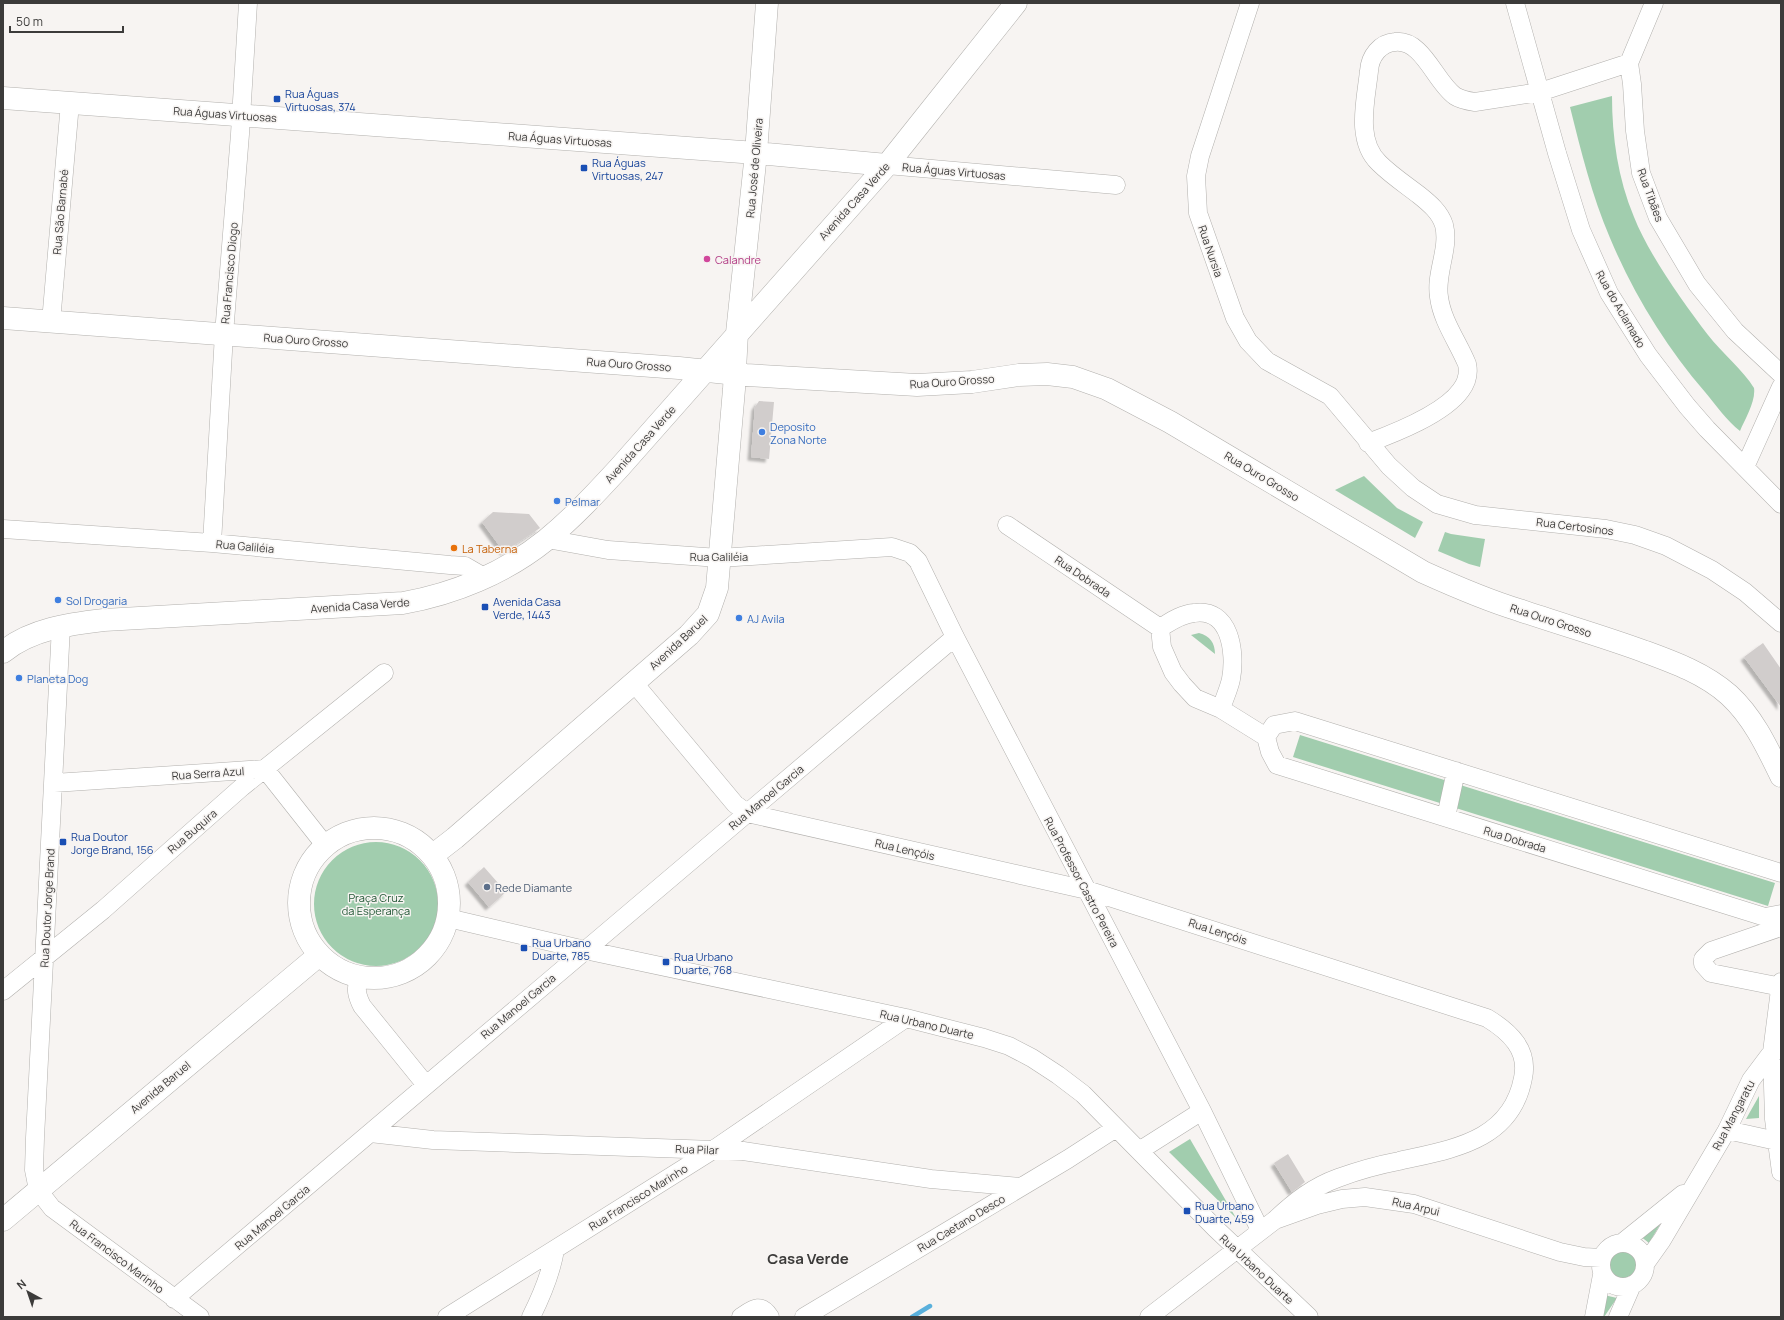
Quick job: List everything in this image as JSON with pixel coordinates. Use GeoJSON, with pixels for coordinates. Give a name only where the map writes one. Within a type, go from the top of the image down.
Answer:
{"type":"FeatureCollection","features":[{"type":"Feature","properties":{"kind":"street","name":"Rua Francisco Diogo"},"geometry":{"type":"LineString","coordinates":[[212,543],[224,334],[242,115],[248,3]]}},
{"type":"Feature","properties":{"kind":"street","name":"Rua José de Oliveira"},"geometry":{"type":"LineString","coordinates":[[737,333],[756,153],[767,3]]}},
{"type":"Feature","properties":{"kind":"street","name":"Avenida Casa Verde"},"geometry":{"type":"LineString","coordinates":[[3,652],[32,634],[61,626],[104,620],[403,603],[457,590],[522,556],[547,539],[598,492],[887,165],[1016,3]]}},
{"type":"Feature","properties":{"kind":"street","name":"Rua Nursia"},"geometry":{"type":"LineString","coordinates":[[1250,3],[1200,156],[1196,176],[1198,213],[1235,318],[1248,341],[1268,362],[1330,396],[1341,407],[1368,443]]}},
{"type":"Feature","properties":{"kind":"street","name":"Rua do Aclamado"},"geometry":{"type":"LineString","coordinates":[[1515,3],[1581,230],[1609,293],[1648,355],[1687,406],[1781,504]]}},
{"type":"Feature","properties":{"kind":"street"},"geometry":{"type":"LineString","coordinates":[[1368,443],[1397,432],[1450,401],[1461,390],[1466,382],[1468,372],[1467,364],[1444,314],[1439,297],[1446,238],[1444,225],[1439,214],[1430,204],[1378,162],[1368,148],[1364,132],[1364,114],[1369,67],[1373,56],[1380,48],[1388,43],[1405,42],[1412,46],[1424,58],[1447,89],[1465,101],[1475,102],[1540,92],[1629,63],[1654,3]]}},
{"type":"Feature","properties":{"kind":"street","name":"Rua Tibães"},"geometry":{"type":"LineString","coordinates":[[1629,63],[1635,131],[1641,173],[1658,218],[1697,284],[1735,332],[1781,374]]}},
{"type":"Feature","properties":{"kind":"street","name":"Rua Águas Virtuosas"},"geometry":{"type":"LineString","coordinates":[[3,98],[756,153],[1116,185]]}},
{"type":"Feature","properties":{"kind":"street","name":"Rua São Barnabé"},"geometry":{"type":"LineString","coordinates":[[51,322],[70,103]]}},
{"type":"Feature","properties":{"kind":"street","name":"Rua Ouro Grosso"},"geometry":{"type":"LineString","coordinates":[[3,318],[705,370],[735,374],[918,385],[972,382],[1019,375],[1047,374],[1073,377],[1106,389],[1170,422],[1423,572],[1460,589],[1518,610],[1673,662],[1706,678],[1728,695],[1746,713],[1762,739],[1781,776]]}},
{"type":"Feature","properties":{"kind":"street","name":"Avenida Baruel"},"geometry":{"type":"LineString","coordinates":[[433,856],[689,635],[708,614],[717,588],[735,374],[737,333]]}},
{"type":"Feature","properties":{"kind":"street"},"geometry":{"type":"LineString","coordinates":[[1745,467],[1781,387]]}},
{"type":"Feature","properties":{"kind":"street","name":"Rua Certosinos"},"geometry":{"type":"LineString","coordinates":[[1368,443],[1389,466],[1413,488],[1437,504],[1475,515],[1606,528],[1635,535],[1666,546],[1712,570],[1745,592],[1781,623]]}},
{"type":"Feature","properties":{"kind":"street","name":"Rua Dobrada"},"geometry":{"type":"LineString","coordinates":[[1006,525],[1160,628]]}},
{"type":"Feature","properties":{"kind":"street","name":"Rua Galiléia"},"geometry":{"type":"LineString","coordinates":[[3,529],[212,543],[458,565],[465,566],[484,577]]}},
{"type":"Feature","properties":{"kind":"street","name":"Rua Galiléia"},"geometry":{"type":"LineString","coordinates":[[547,539],[608,550],[719,558],[892,547]]}},
{"type":"Feature","properties":{"kind":"street","name":"Rua Professor Castro Pereira"},"geometry":{"type":"LineString","coordinates":[[892,547],[910,552],[918,561],[955,637],[1202,1111],[1260,1230]]}},
{"type":"Feature","properties":{"kind":"street"},"geometry":{"type":"LineString","coordinates":[[1221,709],[1231,679],[1232,657],[1229,634],[1220,620],[1209,614],[1194,612],[1184,615],[1160,628],[1162,648],[1173,672],[1182,684],[1196,698],[1221,709],[1266,737],[1274,725],[1295,721],[1781,873]]}},
{"type":"Feature","properties":{"kind":"street","name":"Rua Doutor Jorge Brand"},"geometry":{"type":"LineString","coordinates":[[38,1190],[34,1170],[43,958],[54,783],[61,626]]}},
{"type":"Feature","properties":{"kind":"street","name":"Rua Manoel Garcia"},"geometry":{"type":"LineString","coordinates":[[174,1299],[955,637]]}},
{"type":"Feature","properties":{"kind":"street","name":"Rua Buquira"},"geometry":{"type":"LineString","coordinates":[[3,991],[103,910],[265,769],[384,673]]}},
{"type":"Feature","properties":{"kind":"street","name":"Rua Lençóis"},"geometry":{"type":"LineString","coordinates":[[634,683],[735,804],[747,813],[1087,890],[1487,1018],[1500,1026],[1517,1043],[1522,1054],[1524,1064],[1522,1088],[1508,1114],[1489,1132],[1454,1149],[1394,1162],[1337,1178],[1304,1195],[1275,1220]]}},
{"type":"Feature","properties":{"kind":"street","name":"Rua Dobrada"},"geometry":{"type":"LineString","coordinates":[[1266,737],[1270,752],[1277,765],[1765,917],[1781,914]]}},
{"type":"Feature","properties":{"kind":"street"},"geometry":{"type":"LineString","coordinates":[[265,769],[325,845]]}},
{"type":"Feature","properties":{"kind":"street","name":"Rua Serra Azul"},"geometry":{"type":"LineString","coordinates":[[54,783],[265,769]]}},
{"type":"Feature","properties":{"kind":"street"},"geometry":{"type":"LineString","coordinates":[[1446,817],[1456,771]]}},
{"type":"Feature","properties":{"kind":"street"},"geometry":{"type":"LineString","coordinates":[[369,828],[387,829],[415,839],[433,856],[444,874],[448,889],[448,918],[440,940],[425,959],[406,972],[383,979],[359,978],[336,970],[318,956],[306,939],[299,919],[298,899],[302,879],[311,860],[325,845],[346,833],[369,828]]}},
{"type":"Feature","properties":{"kind":"street","name":"Rua Urbano Duarte"},"geometry":{"type":"LineString","coordinates":[[448,918],[585,950],[906,1018],[1009,1046],[1032,1058],[1083,1094],[1215,1228],[1309,1317]]}},
{"type":"Feature","properties":{"kind":"street"},"geometry":{"type":"LineString","coordinates":[[1781,927],[1711,951],[1704,959],[1703,964],[1711,972],[1781,985],[1774,1119],[1779,1142],[1781,1172]]}},
{"type":"Feature","properties":{"kind":"street","name":"Avenida Baruel"},"geometry":{"type":"LineString","coordinates":[[3,1220],[318,956]]}},
{"type":"Feature","properties":{"kind":"street"},"geometry":{"type":"LineString","coordinates":[[359,978],[356,986],[357,995],[362,1006],[426,1085]]}},
{"type":"Feature","properties":{"kind":"street","name":"Rua Francisco Marinho"},"geometry":{"type":"LineString","coordinates":[[447,1317],[713,1150],[906,1018]]}},
{"type":"Feature","properties":{"kind":"street","name":"Rua Mangaratu"},"geometry":{"type":"LineString","coordinates":[[1645,1264],[1662,1240],[1727,1130],[1751,1080],[1777,1051]]}},
{"type":"Feature","properties":{"kind":"street"},"geometry":{"type":"LineString","coordinates":[[1140,1151],[1202,1111]]}},
{"type":"Feature","properties":{"kind":"street","name":"Rua Caetano Desco"},"geometry":{"type":"LineString","coordinates":[[804,1317],[1021,1187],[1116,1128]]}},
{"type":"Feature","properties":{"kind":"street"},"geometry":{"type":"LineString","coordinates":[[1727,1130],[1779,1142]]}},
{"type":"Feature","properties":{"kind":"street","name":"Rua Pilar"},"geometry":{"type":"LineString","coordinates":[[370,1133],[433,1140],[743,1151],[931,1179],[1021,1187]]}},
{"type":"Feature","properties":{"kind":"street","name":"Rua Mangaratu"},"geometry":{"type":"LineString","coordinates":[[1622,1243],[1692,1187]]}},
{"type":"Feature","properties":{"kind":"street","name":"Rua Francisco Marinho"},"geometry":{"type":"LineString","coordinates":[[38,1190],[52,1208],[200,1317]]}},
{"type":"Feature","properties":{"kind":"street","name":"Rua Arpui"},"geometry":{"type":"LineString","coordinates":[[1148,1317],[1275,1220],[1317,1205],[1342,1199],[1365,1197],[1414,1204],[1602,1267]]}},
{"type":"Feature","properties":{"kind":"street"},"geometry":{"type":"LineString","coordinates":[[1594,1317],[1602,1267],[1606,1250],[1613,1245],[1622,1243],[1630,1244],[1638,1249],[1643,1256],[1645,1264],[1644,1273],[1639,1280],[1624,1288],[1615,1286],[1608,1282],[1602,1267]]}},
{"type":"Feature","properties":{"kind":"street"},"geometry":{"type":"LineString","coordinates":[[532,1317],[547,1283],[555,1250]]}},
{"type":"Feature","properties":{"kind":"street"},"geometry":{"type":"LineString","coordinates":[[1618,1317],[1632,1285]]}},
{"type":"Feature","properties":{"kind":"street"},"geometry":{"type":"LineString","coordinates":[[741,1317],[754,1308],[758,1308],[767,1312],[770,1317]]}},
{"type":"Feature","properties":{"kind":"green space"},"geometry":{"type":"Polygon","coordinates":[[[1612,96],[1613,127],[1620,173],[1628,203],[1640,232],[1667,278],[1688,308],[1708,335],[1754,388],[1752,404],[1740,431],[1726,418],[1677,357],[1664,338],[1629,279],[1610,238],[1587,173],[1570,107],[1612,96]]]}},
{"type":"Feature","properties":{"kind":"green space"},"geometry":{"type":"Polygon","coordinates":[[[1364,476],[1397,508],[1423,522],[1415,538],[1335,490],[1364,476]]]}},
{"type":"Feature","properties":{"kind":"green space"},"geometry":{"type":"Polygon","coordinates":[[[1445,532],[1485,539],[1480,567],[1438,551],[1445,532]]]}},
{"type":"Feature","properties":{"kind":"green space"},"geometry":{"type":"Polygon","coordinates":[[[1199,633],[1211,640],[1214,646],[1215,654],[1191,635],[1199,633]]]}},
{"type":"Feature","properties":{"kind":"green space"},"geometry":{"type":"Polygon","coordinates":[[[1300,735],[1775,883],[1768,906],[1293,757],[1300,735]]]}},
{"type":"Feature","properties":{"kind":"green space","name":"Praça Cruz da Esperança"},"geometry":{"type":"Polygon","coordinates":[[[376,842],[388,843],[400,847],[420,860],[433,880],[437,892],[437,916],[433,928],[420,948],[400,961],[388,965],[376,966],[364,965],[352,961],[332,948],[319,928],[315,916],[314,904],[315,892],[319,880],[332,860],[352,847],[364,843],[376,842]]]}},
{"type":"Feature","properties":{"kind":"green space"},"geometry":{"type":"Polygon","coordinates":[[[1759,1096],[1759,1118],[1746,1119],[1759,1096]]]}},
{"type":"Feature","properties":{"kind":"green space"},"geometry":{"type":"Polygon","coordinates":[[[1190,1139],[1236,1218],[1169,1152],[1190,1139]]]}},
{"type":"Feature","properties":{"kind":"green space"},"geometry":{"type":"Polygon","coordinates":[[[1661,1223],[1649,1243],[1640,1236],[1661,1223]]]}},
{"type":"Feature","properties":{"kind":"green space"},"geometry":{"type":"Polygon","coordinates":[[[1624,1250],[1630,1251],[1638,1259],[1638,1271],[1630,1279],[1624,1280],[1618,1279],[1610,1271],[1609,1265],[1610,1259],[1618,1251],[1624,1250]]]}},
{"type":"Feature","properties":{"kind":"green space"},"geometry":{"type":"Polygon","coordinates":[[[1604,1295],[1617,1298],[1604,1317],[1601,1317],[1604,1295]]]}},
{"type":"Feature","properties":{"kind":"building","name":"Deposito Zona Norte"},"geometry":{"type":"Polygon","coordinates":[[[759,401],[774,402],[769,459],[751,457],[755,407],[759,401]]]}},
{"type":"Feature","properties":{"kind":"building"},"geometry":{"type":"Polygon","coordinates":[[[493,512],[529,514],[540,528],[504,552],[482,522],[493,512]]]}},
{"type":"Feature","properties":{"kind":"building"},"geometry":{"type":"Polygon","coordinates":[[[1763,643],[1781,669],[1781,707],[1744,657],[1763,643]]]}},
{"type":"Feature","properties":{"kind":"building","name":"Rede Diamante"},"geometry":{"type":"Polygon","coordinates":[[[484,867],[506,892],[489,907],[468,882],[484,867]]]}},
{"type":"Feature","properties":{"kind":"building"},"geometry":{"type":"Polygon","coordinates":[[[1288,1154],[1305,1182],[1292,1192],[1274,1163],[1288,1154]]]}},
{"type":"Feature","properties":{"kind":"waterway"},"geometry":{"type":"LineString","coordinates":[[912,1317],[930,1306]]}},
{"type":"Feature","properties":{"kind":"place","name":"Rua Águas Virtuosas, 374"},"geometry":{"type":"Point","coordinates":[277,99]}},
{"type":"Feature","properties":{"kind":"place","name":"Rua Águas Virtuosas, 247"},"geometry":{"type":"Point","coordinates":[584,168]}},
{"type":"Feature","properties":{"kind":"place","name":"Calandre"},"geometry":{"type":"Point","coordinates":[707,259]}},
{"type":"Feature","properties":{"kind":"place","name":"Deposito Zona Norte"},"geometry":{"type":"Point","coordinates":[762,432]}},
{"type":"Feature","properties":{"kind":"place","name":"Pelmar"},"geometry":{"type":"Point","coordinates":[557,501]}},
{"type":"Feature","properties":{"kind":"place","name":"La Taberna"},"geometry":{"type":"Point","coordinates":[454,548]}},
{"type":"Feature","properties":{"kind":"place","name":"Sol Drogaria"},"geometry":{"type":"Point","coordinates":[58,600]}},
{"type":"Feature","properties":{"kind":"place","name":"Avenida Casa Verde, 1443"},"geometry":{"type":"Point","coordinates":[485,607]}},
{"type":"Feature","properties":{"kind":"place","name":"AJ Avila"},"geometry":{"type":"Point","coordinates":[739,618]}},
{"type":"Feature","properties":{"kind":"place","name":"Planeta Dog"},"geometry":{"type":"Point","coordinates":[19,678]}},
{"type":"Feature","properties":{"kind":"place","name":"Rua Doutor Jorge Brand, 156"},"geometry":{"type":"Point","coordinates":[63,842]}},
{"type":"Feature","properties":{"kind":"place","name":"Rede Diamante"},"geometry":{"type":"Point","coordinates":[487,887]}},
{"type":"Feature","properties":{"kind":"place","name":"Rua Urbano Duarte, 785"},"geometry":{"type":"Point","coordinates":[524,948]}},
{"type":"Feature","properties":{"kind":"place","name":"Rua Urbano Duarte, 768"},"geometry":{"type":"Point","coordinates":[666,962]}},
{"type":"Feature","properties":{"kind":"place","name":"Rua Urbano Duarte, 459"},"geometry":{"type":"Point","coordinates":[1187,1211]}},
{"type":"Feature","properties":{"kind":"district","name":"Casa Verde"},"geometry":{"type":"Point","coordinates":[808,1258]}}]}
